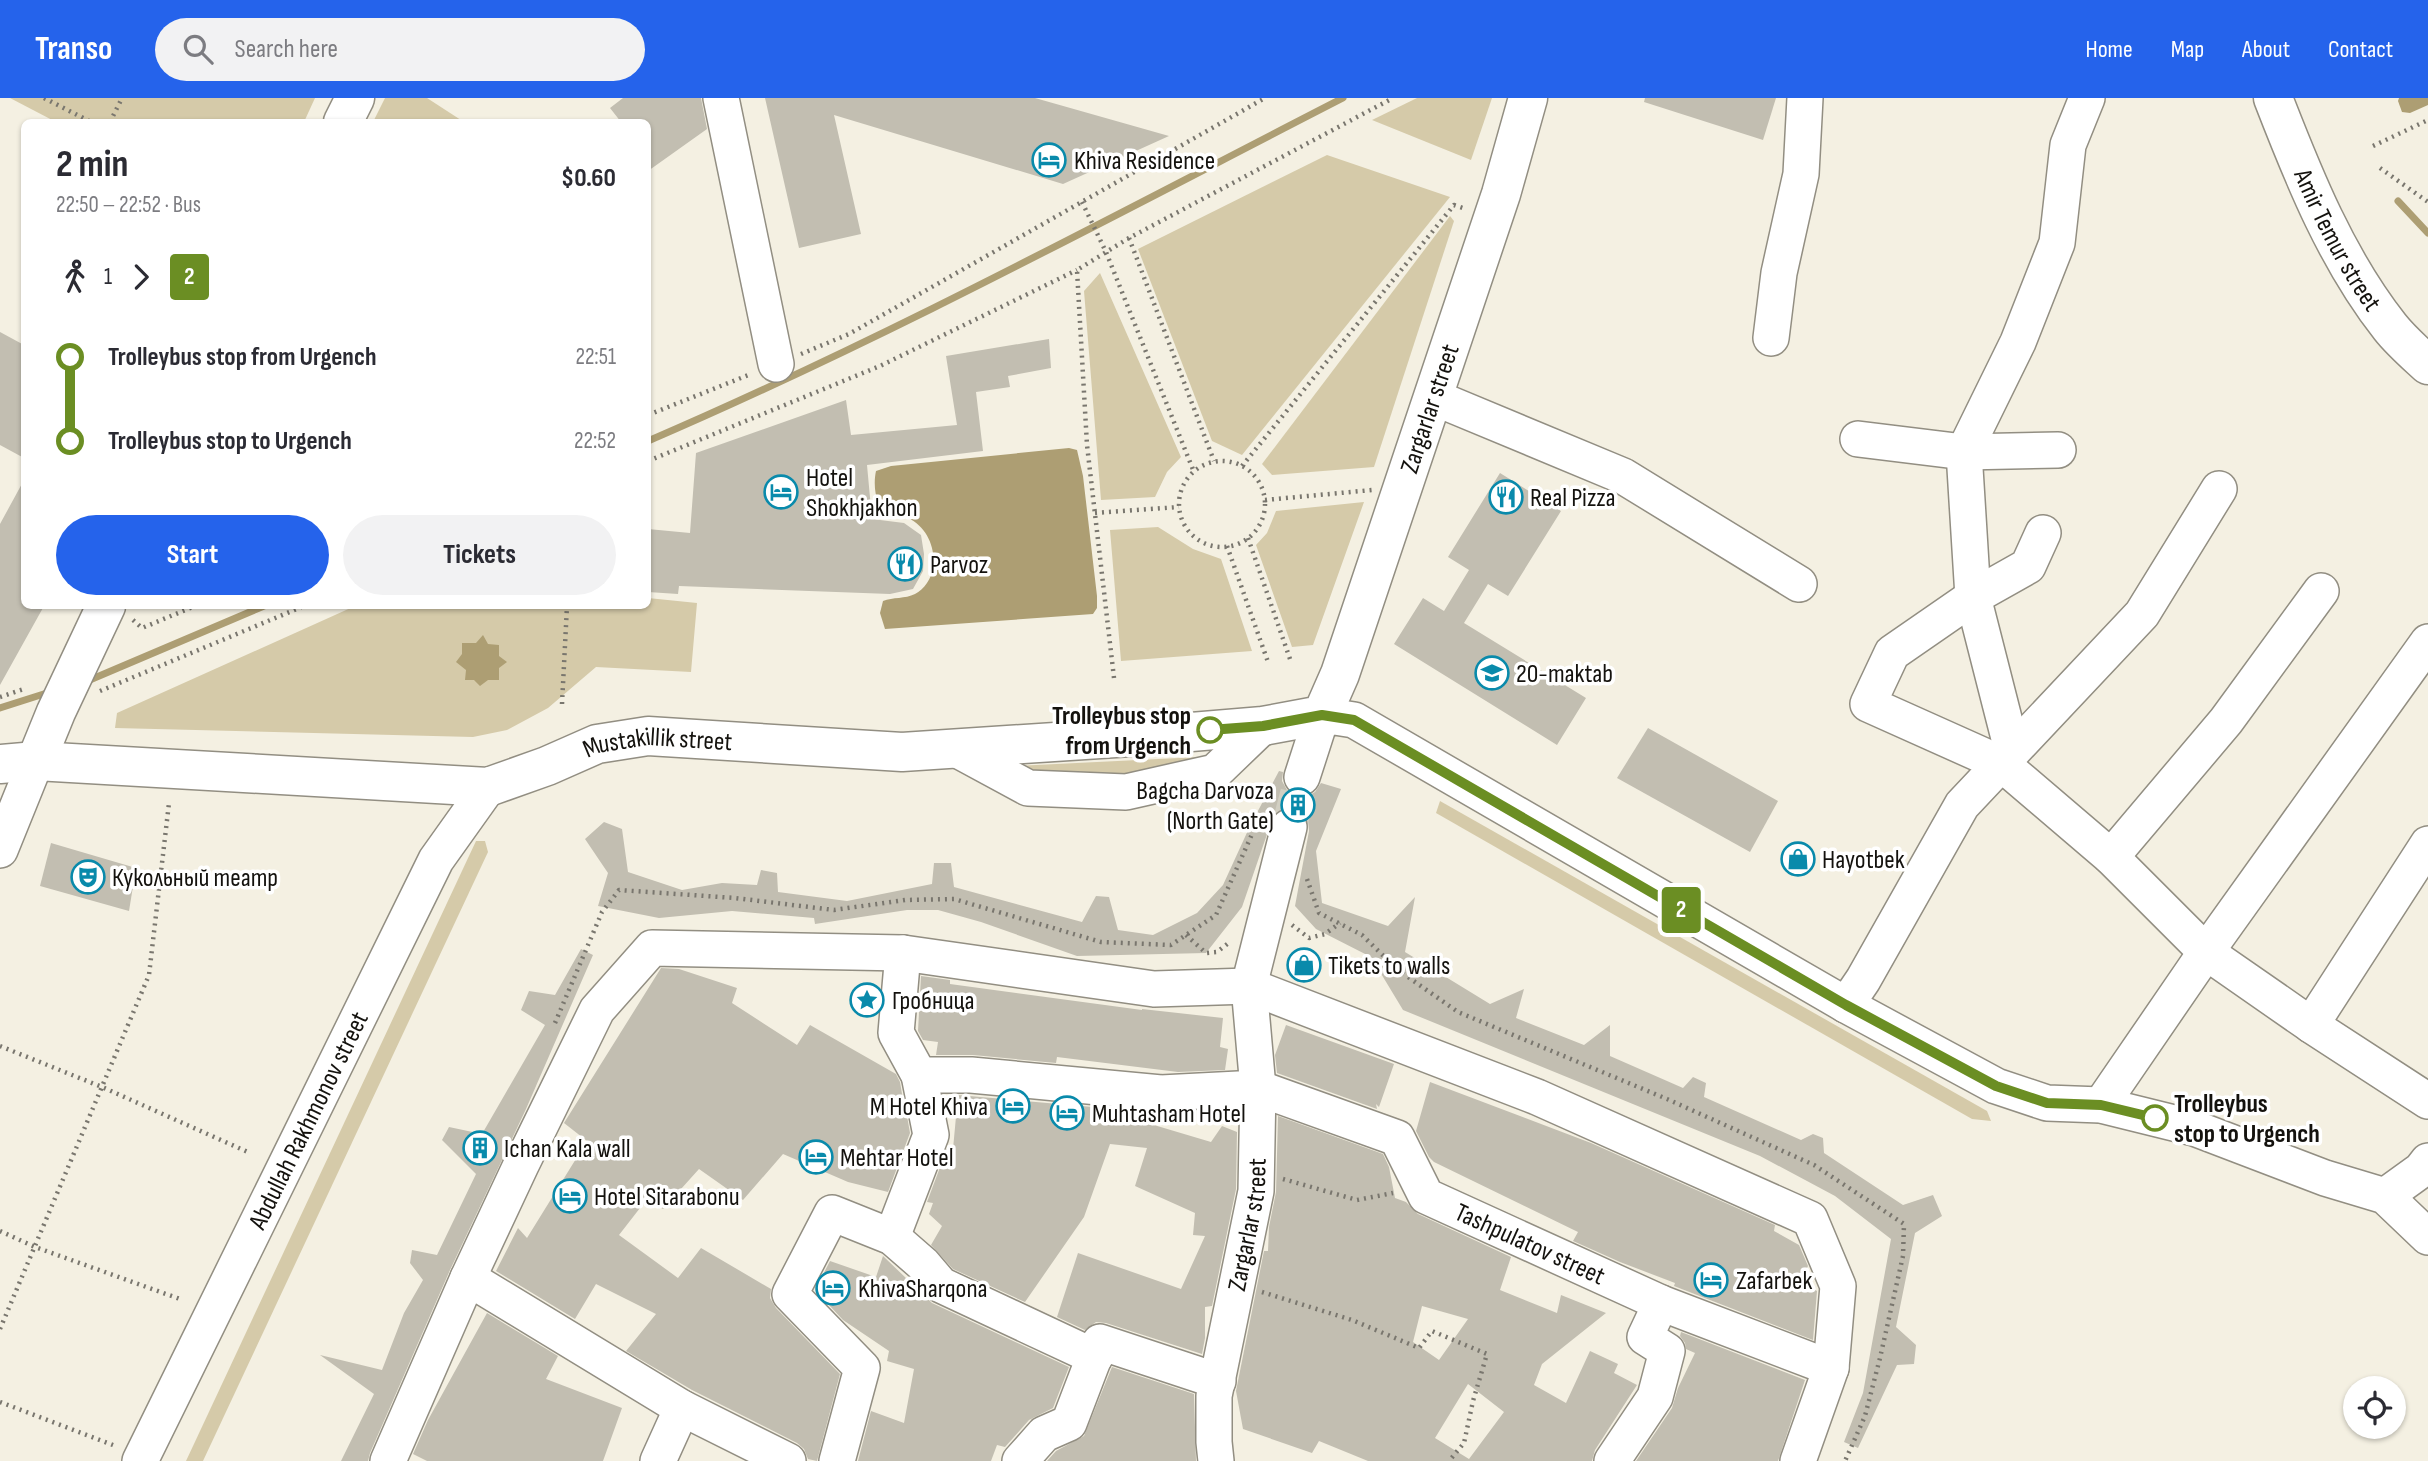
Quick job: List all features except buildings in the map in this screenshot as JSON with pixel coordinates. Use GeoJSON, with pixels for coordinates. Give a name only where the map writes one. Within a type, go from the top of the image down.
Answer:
{"type":"FeatureCollection","features":[{"type":"Feature","properties":{"kind":"main road"},"geometry":{"type":"LineString","coordinates":[[344,119],[355,98]]}},
{"type":"Feature","properties":{"kind":"main road","name":"Zargarlar street"},"geometry":{"type":"LineString","coordinates":[[1322,715],[1340,674],[1501,194],[1528,98]]}},
{"type":"Feature","properties":{"kind":"main road","name":"Amir Temur street"},"geometry":{"type":"LineString","coordinates":[[2273,98],[2321,212],[2350,269],[2392,330],[2428,365]]}},
{"type":"Feature","properties":{"kind":"main road"},"geometry":{"type":"LineString","coordinates":[[18,763],[56,712],[87,680],[115,609]]}},
{"type":"Feature","properties":{"kind":"main road","name":"Mustakillik street"},"geometry":{"type":"LineString","coordinates":[[18,763],[488,787],[547,766],[597,744],[648,736],[902,752],[1263,726],[1322,715]]}},
{"type":"Feature","properties":{"kind":"street"},"geometry":{"type":"LineString","coordinates":[[721,98],[776,364]]}},
{"type":"Feature","properties":{"kind":"street"},"geometry":{"type":"LineString","coordinates":[[1771,338],[1779,273],[1801,174],[1805,98]]}},
{"type":"Feature","properties":{"kind":"street"},"geometry":{"type":"LineString","coordinates":[[2007,757],[1973,597],[1964,452],[2018,342],[2057,243],[2068,145],[2087,98]]}},
{"type":"Feature","properties":{"kind":"street"},"geometry":{"type":"LineString","coordinates":[[1433,397],[1623,476],[1799,584]]}},
{"type":"Feature","properties":{"kind":"street"},"geometry":{"type":"LineString","coordinates":[[1858,439],[1964,452],[2058,450]]}},
{"type":"Feature","properties":{"kind":"street"},"geometry":{"type":"LineString","coordinates":[[1846,1005],[1863,980],[1962,805],[2142,614],[2219,489]]}},
{"type":"Feature","properties":{"kind":"street"},"geometry":{"type":"LineString","coordinates":[[2043,533],[2028,566],[1973,597],[1892,653],[1868,704],[2007,757],[2206,952],[2311,1026],[2428,1101]]}},
{"type":"Feature","properties":{"kind":"street"},"geometry":{"type":"LineString","coordinates":[[2111,857],[2227,721],[2321,591]]}},
{"type":"Feature","properties":{"kind":"street"},"geometry":{"type":"LineString","coordinates":[[2101,1105],[2206,952],[2428,642]]}},
{"type":"Feature","properties":{"kind":"street"},"geometry":{"type":"LineString","coordinates":[[1301,777],[1322,715],[1354,720],[1846,1005],[1996,1086],[2047,1103],[2101,1105],[2194,1128],[2325,1178],[2385,1196],[2428,1237]]}},
{"type":"Feature","properties":{"kind":"street"},"geometry":{"type":"LineString","coordinates":[[956,749],[1028,788],[1126,792],[1215,772],[1263,726]]}},
{"type":"Feature","properties":{"kind":"street"},"geometry":{"type":"LineString","coordinates":[[0,850],[18,763]]}},
{"type":"Feature","properties":{"kind":"street","name":"Abdullah Rakhmonov street"},"geometry":{"type":"LineString","coordinates":[[126,1453],[436,860],[488,787]]}},
{"type":"Feature","properties":{"kind":"street","name":"Zargarlar street"},"geometry":{"type":"LineString","coordinates":[[1216,1461],[1214,1396],[1256,1191],[1258,1088],[1249,986],[1289,827]]}},
{"type":"Feature","properties":{"kind":"street"},"geometry":{"type":"LineString","coordinates":[[2311,1026],[2428,844]]}},
{"type":"Feature","properties":{"kind":"street"},"geometry":{"type":"LineString","coordinates":[[388,1461],[468,1278],[597,1010],[652,948],[903,953],[1154,989],[1249,986],[1537,1097],[1810,1219],[1839,1286],[1831,1368],[1798,1461]]}},
{"type":"Feature","properties":{"kind":"street"},"geometry":{"type":"LineString","coordinates":[[892,1237],[931,1135],[919,1076],[896,1033],[903,953]]}},
{"type":"Feature","properties":{"kind":"street"},"geometry":{"type":"LineString","coordinates":[[919,1076],[971,1075],[1161,1093],[1258,1088]]}},
{"type":"Feature","properties":{"kind":"street","name":"Tashpulatov street"},"geometry":{"type":"LineString","coordinates":[[1258,1088],[1397,1138],[1426,1196],[1661,1303],[1831,1368]]}},
{"type":"Feature","properties":{"kind":"street"},"geometry":{"type":"LineString","coordinates":[[2385,1196],[2421,1170],[2428,1161]]}},
{"type":"Feature","properties":{"kind":"street"},"geometry":{"type":"LineString","coordinates":[[837,1461],[862,1368],[790,1294],[832,1213],[892,1237],[923,1264],[941,1285],[1095,1357]]}},
{"type":"Feature","properties":{"kind":"street"},"geometry":{"type":"LineString","coordinates":[[468,1278],[682,1408],[788,1461]]}},
{"type":"Feature","properties":{"kind":"street"},"geometry":{"type":"LineString","coordinates":[[1612,1461],[1655,1397],[1667,1351],[1645,1337],[1661,1303]]}},
{"type":"Feature","properties":{"kind":"street"},"geometry":{"type":"LineString","coordinates":[[1020,1461],[1044,1434],[1069,1423],[1100,1342],[1217,1381]]}},
{"type":"Feature","properties":{"kind":"street"},"geometry":{"type":"LineString","coordinates":[[658,1461],[682,1408]]}},
{"type":"Feature","properties":{"kind":"path"},"geometry":{"type":"LineString","coordinates":[[44,98],[85,119]]}},
{"type":"Feature","properties":{"kind":"path"},"geometry":{"type":"LineString","coordinates":[[112,119],[122,98]]}},
{"type":"Feature","properties":{"kind":"path"},"geometry":{"type":"LineString","coordinates":[[651,414],[849,334],[1265,98]]}},
{"type":"Feature","properties":{"kind":"path"},"geometry":{"type":"LineString","coordinates":[[651,460],[880,366],[1077,270],[1129,238],[1393,98]]}},
{"type":"Feature","properties":{"kind":"path"},"geometry":{"type":"LineString","coordinates":[[2373,146],[2428,120]]}},
{"type":"Feature","properties":{"kind":"path"},"geometry":{"type":"LineString","coordinates":[[2380,169],[2428,202]]}},
{"type":"Feature","properties":{"kind":"path"},"geometry":{"type":"LineString","coordinates":[[1082,202],[1106,252],[1194,472]]}},
{"type":"Feature","properties":{"kind":"path"},"geometry":{"type":"LineString","coordinates":[[1242,466],[1454,205],[1465,209]]}},
{"type":"Feature","properties":{"kind":"path"},"geometry":{"type":"LineString","coordinates":[[1129,238],[1214,461]]}},
{"type":"Feature","properties":{"kind":"path"},"geometry":{"type":"LineString","coordinates":[[1077,270],[1087,445],[1114,678]]}},
{"type":"Feature","properties":{"kind":"path"},"geometry":{"type":"LineString","coordinates":[[1214,461],[1229,461],[1242,466],[1253,475],[1261,487],[1265,500],[1264,514],[1258,527],[1248,538],[1236,545],[1208,545],[1195,538],[1180,515],[1182,487],[1194,472],[1214,461]]}},
{"type":"Feature","properties":{"kind":"path"},"geometry":{"type":"LineString","coordinates":[[1265,500],[1378,489]]}},
{"type":"Feature","properties":{"kind":"path"},"geometry":{"type":"LineString","coordinates":[[1095,513],[1179,507]]}},
{"type":"Feature","properties":{"kind":"path"},"geometry":{"type":"LineString","coordinates":[[1248,538],[1290,659]]}},
{"type":"Feature","properties":{"kind":"path"},"geometry":{"type":"LineString","coordinates":[[1227,546],[1268,662]]}},
{"type":"Feature","properties":{"kind":"path"},"geometry":{"type":"LineString","coordinates":[[115,609],[142,628],[188,609]]}},
{"type":"Feature","properties":{"kind":"path"},"geometry":{"type":"LineString","coordinates":[[87,680],[295,609]]}},
{"type":"Feature","properties":{"kind":"path"},"geometry":{"type":"LineString","coordinates":[[562,704],[567,609]]}},
{"type":"Feature","properties":{"kind":"path"},"geometry":{"type":"LineString","coordinates":[[0,697],[24,689]]}},
{"type":"Feature","properties":{"kind":"path"},"geometry":{"type":"LineString","coordinates":[[0,1329],[149,975],[169,803]]}},
{"type":"Feature","properties":{"kind":"path"},"geometry":{"type":"LineString","coordinates":[[1325,934],[1340,923]]}},
{"type":"Feature","properties":{"kind":"path"},"geometry":{"type":"LineString","coordinates":[[1186,936],[1206,953]]}},
{"type":"Feature","properties":{"kind":"path"},"geometry":{"type":"LineString","coordinates":[[0,1046],[102,1087],[250,1153]]}},
{"type":"Feature","properties":{"kind":"path"},"geometry":{"type":"LineString","coordinates":[[1256,1172],[1357,1200],[1421,1185]]}},
{"type":"Feature","properties":{"kind":"path"},"geometry":{"type":"LineString","coordinates":[[0,1231],[35,1247],[180,1299]]}},
{"type":"Feature","properties":{"kind":"path"},"geometry":{"type":"LineString","coordinates":[[1237,1285],[1352,1320],[1419,1348],[1432,1331],[1487,1354],[1464,1443],[1449,1461]]}},
{"type":"Feature","properties":{"kind":"path"},"geometry":{"type":"LineString","coordinates":[[0,1402],[126,1453]]}},
{"type":"Feature","properties":{"kind":"shaded area"},"geometry":{"type":"Polygon","coordinates":[[[10,98],[315,98],[305,119],[50,119],[10,98]]]}},
{"type":"Feature","properties":{"kind":"shaded area"},"geometry":{"type":"Polygon","coordinates":[[[385,98],[427,98],[459,119],[374,119],[385,98]]]}},
{"type":"Feature","properties":{"kind":"shaded area"},"geometry":{"type":"Polygon","coordinates":[[[1417,98],[1492,98],[1471,160],[1372,120],[1417,98]]]}},
{"type":"Feature","properties":{"kind":"shaded area"},"geometry":{"type":"Polygon","coordinates":[[[2399,98],[2428,98],[2428,105],[2410,113],[2402,112],[2399,98]]]}},
{"type":"Feature","properties":{"kind":"shaded area"},"geometry":{"type":"Polygon","coordinates":[[[1327,155],[1450,197],[1242,455],[1212,441],[1138,249],[1327,155]]]}},
{"type":"Feature","properties":{"kind":"shaded area"},"geometry":{"type":"Polygon","coordinates":[[[1450,216],[1454,221],[1374,467],[1272,475],[1262,464],[1450,216]]]}},
{"type":"Feature","properties":{"kind":"shaded area"},"geometry":{"type":"Polygon","coordinates":[[[1100,273],[1181,457],[1167,472],[1155,497],[1101,500],[1084,291],[1100,273]]]}},
{"type":"Feature","properties":{"kind":"shaded area"},"geometry":{"type":"Polygon","coordinates":[[[1069,448],[1077,450],[1083,476],[1097,596],[1097,608],[1093,614],[885,629],[880,613],[883,601],[907,597],[918,592],[929,579],[934,560],[929,539],[920,527],[908,518],[885,509],[879,503],[875,487],[876,471],[891,466],[1069,448]]]}},
{"type":"Feature","properties":{"kind":"shaded area"},"geometry":{"type":"Polygon","coordinates":[[[1364,502],[1313,645],[1292,647],[1256,545],[1267,533],[1276,511],[1364,502]]]}},
{"type":"Feature","properties":{"kind":"shaded area"},"geometry":{"type":"Polygon","coordinates":[[[1158,527],[1193,549],[1221,559],[1252,651],[1121,661],[1110,530],[1158,527]]]}},
{"type":"Feature","properties":{"kind":"shaded area"},"geometry":{"type":"Polygon","coordinates":[[[651,598],[697,603],[691,672],[596,667],[548,708],[507,730],[473,737],[115,728],[117,713],[348,609],[651,609],[651,598]]]}},
{"type":"Feature","properties":{"kind":"shaded area"},"geometry":{"type":"Polygon","coordinates":[[[483,635],[488,644],[499,645],[499,656],[507,662],[499,668],[499,680],[488,680],[480,686],[474,680],[465,680],[466,670],[456,662],[462,654],[462,643],[476,643],[483,635]]]}},
{"type":"Feature","properties":{"kind":"shaded area"},"geometry":{"type":"Polygon","coordinates":[[[1220,756],[1202,769],[1063,779],[1015,766],[1220,756]]]}},
{"type":"Feature","properties":{"kind":"shaded area"},"geometry":{"type":"Polygon","coordinates":[[[1440,801],[1987,1111],[1991,1121],[1972,1119],[1436,813],[1440,801]]]}},
{"type":"Feature","properties":{"kind":"shaded area"},"geometry":{"type":"Polygon","coordinates":[[[476,841],[485,841],[488,852],[203,1461],[186,1461],[476,841]]]}},
{"type":"Feature","properties":{"kind":"waterway"},"geometry":{"type":"LineString","coordinates":[[651,440],[911,319],[1343,98]]}},
{"type":"Feature","properties":{"kind":"waterway"},"geometry":{"type":"LineString","coordinates":[[2398,201],[2428,233]]}},
{"type":"Feature","properties":{"kind":"waterway"},"geometry":{"type":"LineString","coordinates":[[85,682],[257,609]]}},
{"type":"Feature","properties":{"kind":"waterway"},"geometry":{"type":"LineString","coordinates":[[0,708],[50,692]]}},
{"type":"Feature","properties":{"kind":"tunnel"},"geometry":{"type":"LineString","coordinates":[[1289,827],[1302,777]]}},
{"type":"Feature","properties":{"kind":"bus line","name":"2"},"geometry":{"type":"LineString","coordinates":[[1210,730],[1263,726],[1322,715],[1354,720],[1846,1005],[1996,1086],[2047,1103],[2101,1105],[2155,1118]]}},
{"type":"Feature","properties":{"kind":"place","name":"Khiva Residence"},"geometry":{"type":"Point","coordinates":[1049,160]}},
{"type":"Feature","properties":{"kind":"place","name":"Hotel Shokhjakhon"},"geometry":{"type":"Point","coordinates":[781,492]}},
{"type":"Feature","properties":{"kind":"place","name":"Real Pizza"},"geometry":{"type":"Point","coordinates":[1506,497]}},
{"type":"Feature","properties":{"kind":"place","name":"Parvoz"},"geometry":{"type":"Point","coordinates":[905,564]}},
{"type":"Feature","properties":{"kind":"place","name":"20-maktab"},"geometry":{"type":"Point","coordinates":[1492,673]}},
{"type":"Feature","properties":{"kind":"place","name":"Trolleybus stop from Urgench"},"geometry":{"type":"Point","coordinates":[1210,730]}},
{"type":"Feature","properties":{"kind":"place","name":"Bagcha Darvoza (North Gate)"},"geometry":{"type":"Point","coordinates":[1298,805]}},
{"type":"Feature","properties":{"kind":"place","name":"Hayotbek"},"geometry":{"type":"Point","coordinates":[1798,859]}},
{"type":"Feature","properties":{"kind":"place","name":"Кукольный театр"},"geometry":{"type":"Point","coordinates":[88,877]}},
{"type":"Feature","properties":{"kind":"place","name":"Tikets to walls"},"geometry":{"type":"Point","coordinates":[1304,965]}},
{"type":"Feature","properties":{"kind":"place","name":"Гробница"},"geometry":{"type":"Point","coordinates":[867,1000]}},
{"type":"Feature","properties":{"kind":"place","name":"M Hotel Khiva"},"geometry":{"type":"Point","coordinates":[1013,1106]}},
{"type":"Feature","properties":{"kind":"place","name":"Muhtasham Hotel"},"geometry":{"type":"Point","coordinates":[1067,1113]}},
{"type":"Feature","properties":{"kind":"place","name":"Trolleybus stop to Urgench"},"geometry":{"type":"Point","coordinates":[2155,1118]}},
{"type":"Feature","properties":{"kind":"place","name":"Ichan Kala wall"},"geometry":{"type":"Point","coordinates":[480,1148]}},
{"type":"Feature","properties":{"kind":"place","name":"Mehtar Hotel"},"geometry":{"type":"Point","coordinates":[816,1157]}},
{"type":"Feature","properties":{"kind":"place","name":"Hotel Sitarabonu"},"geometry":{"type":"Point","coordinates":[570,1196]}},
{"type":"Feature","properties":{"kind":"place","name":"Zafarbek"},"geometry":{"type":"Point","coordinates":[1711,1280]}},
{"type":"Feature","properties":{"kind":"place","name":"KhivaSharqona"},"geometry":{"type":"Point","coordinates":[833,1288]}}]}
